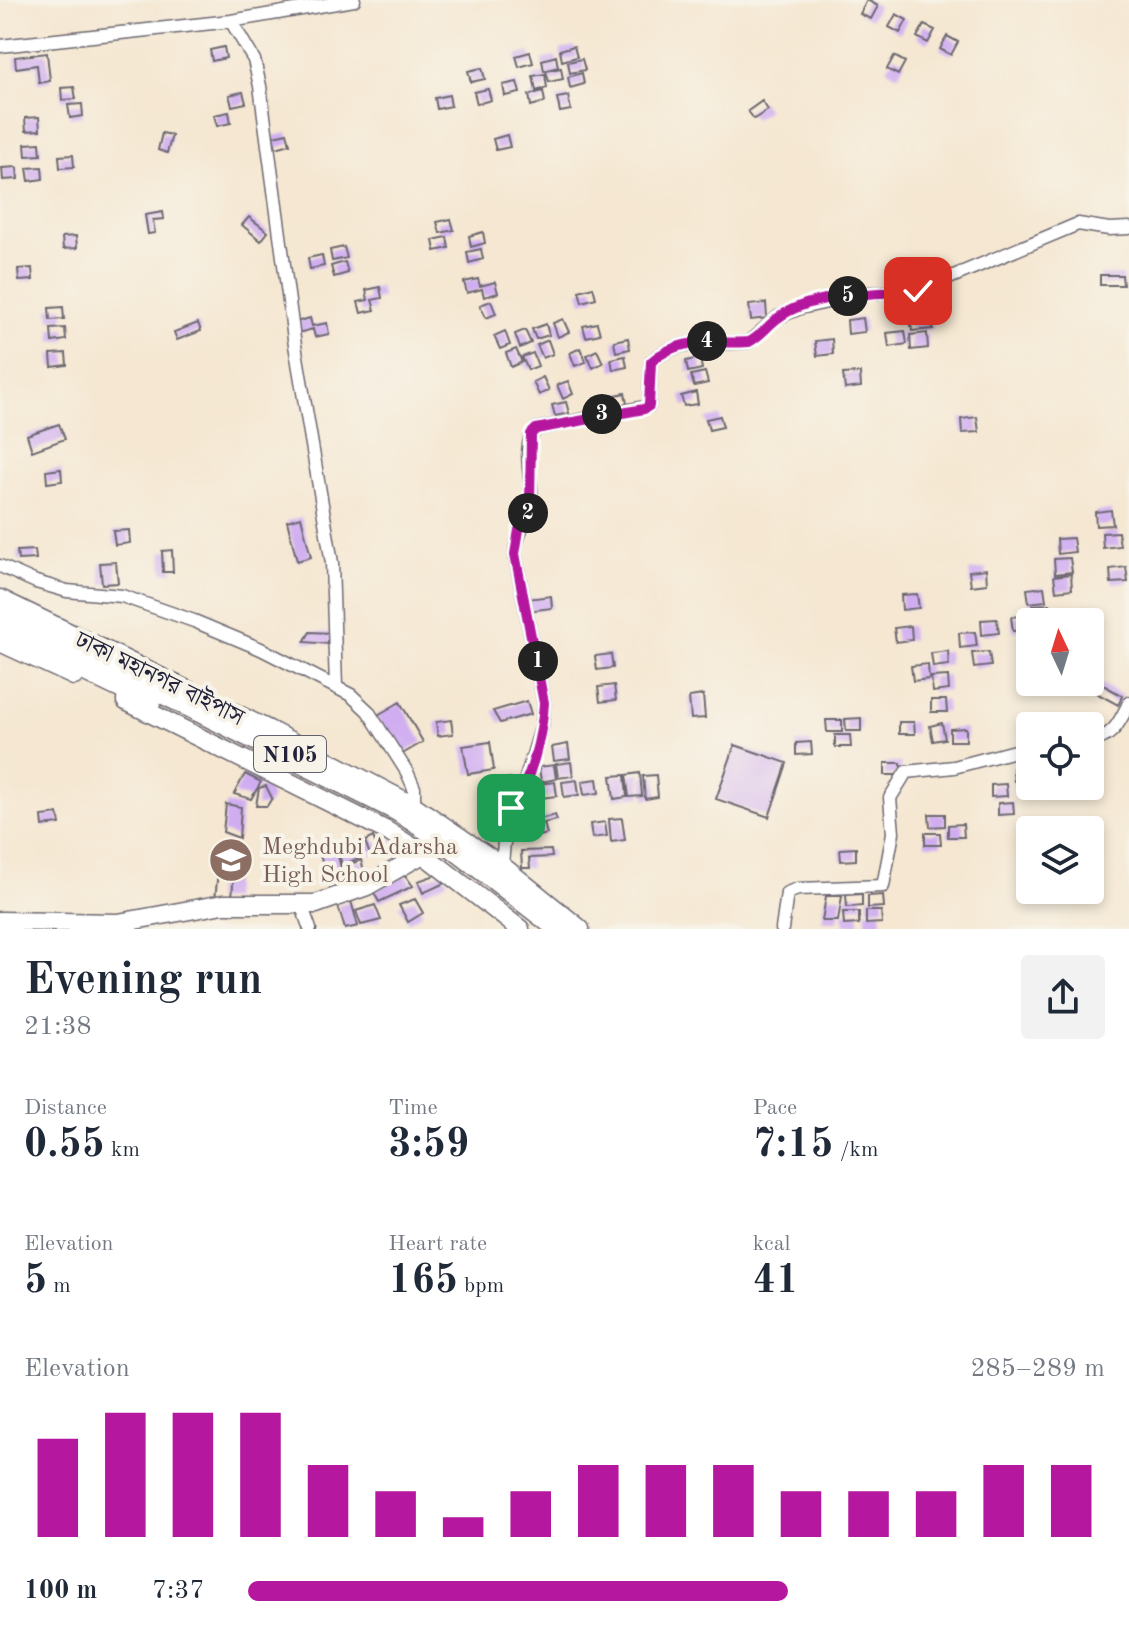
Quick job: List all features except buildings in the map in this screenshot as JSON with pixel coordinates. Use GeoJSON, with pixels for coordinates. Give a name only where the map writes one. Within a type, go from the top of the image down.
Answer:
{"type":"FeatureCollection","features":[{"type":"Feature","properties":{"kind":"highway","name":"N105"},"geometry":{"type":"LineString","coordinates":[[0,611],[398,810],[446,841],[560,929]]}},
{"type":"Feature","properties":{"kind":"highway","name":"ঢাকা মহানগর বাইপাস"},"geometry":{"type":"LineString","coordinates":[[0,629],[389,821],[540,929]]}},
{"type":"Feature","properties":{"kind":"main road"},"geometry":{"type":"LineString","coordinates":[[0,599],[297,744],[414,806],[502,866],[580,929]]}},
{"type":"Feature","properties":{"kind":"main road"},"geometry":{"type":"LineString","coordinates":[[0,642],[254,763],[387,831],[423,854],[520,929]]}},
{"type":"Feature","properties":{"kind":"main road"},"geometry":{"type":"LineString","coordinates":[[0,921],[86,926],[144,920],[223,904],[301,904],[339,898],[423,854]]}},
{"type":"Feature","properties":{"kind":"street"},"geometry":{"type":"LineString","coordinates":[[0,46],[231,21],[354,0]]}},
{"type":"Feature","properties":{"kind":"street"},"geometry":{"type":"LineString","coordinates":[[231,21],[254,60],[260,86],[294,339],[332,563],[336,687]]}},
{"type":"Feature","properties":{"kind":"street"},"geometry":{"type":"LineString","coordinates":[[502,866],[506,817],[521,795],[544,714],[544,688],[521,595],[515,554],[519,530],[530,507],[529,442],[536,429],[644,409],[649,406],[651,362],[678,346],[704,341],[749,342],[778,317],[800,308],[869,293],[918,291],[1078,224],[1109,229],[1129,228]]}},
{"type":"Feature","properties":{"kind":"street"},"geometry":{"type":"LineString","coordinates":[[0,566],[46,585],[122,596],[194,621],[239,639],[351,695],[368,711],[411,780],[414,806]]}},
{"type":"Feature","properties":{"kind":"street"},"geometry":{"type":"LineString","coordinates":[[1104,737],[1117,728],[1129,703]]}},
{"type":"Feature","properties":{"kind":"street"},"geometry":{"type":"LineString","coordinates":[[782,929],[787,893],[798,889],[883,886],[893,833],[890,798],[906,772],[954,767],[1016,751]]}},
{"type":"Feature","properties":{"kind":"street"},"geometry":{"type":"LineString","coordinates":[[301,904],[310,929]]}},
{"type":"Feature","properties":{"kind":"place","name":"Meghdubi Adarsha High School"},"geometry":{"type":"Point","coordinates":[231,860]}},
{"type":"Feature","properties":{"kind":"route"},"geometry":{"type":"LineString","coordinates":[[511,808],[521,795],[542,725],[544,703],[544,688],[521,595],[515,554],[515,542],[530,507],[531,434],[536,429],[614,412],[644,409],[649,406],[651,362],[678,346],[704,341],[749,342],[778,317],[800,308],[869,293],[918,291]]}}]}
